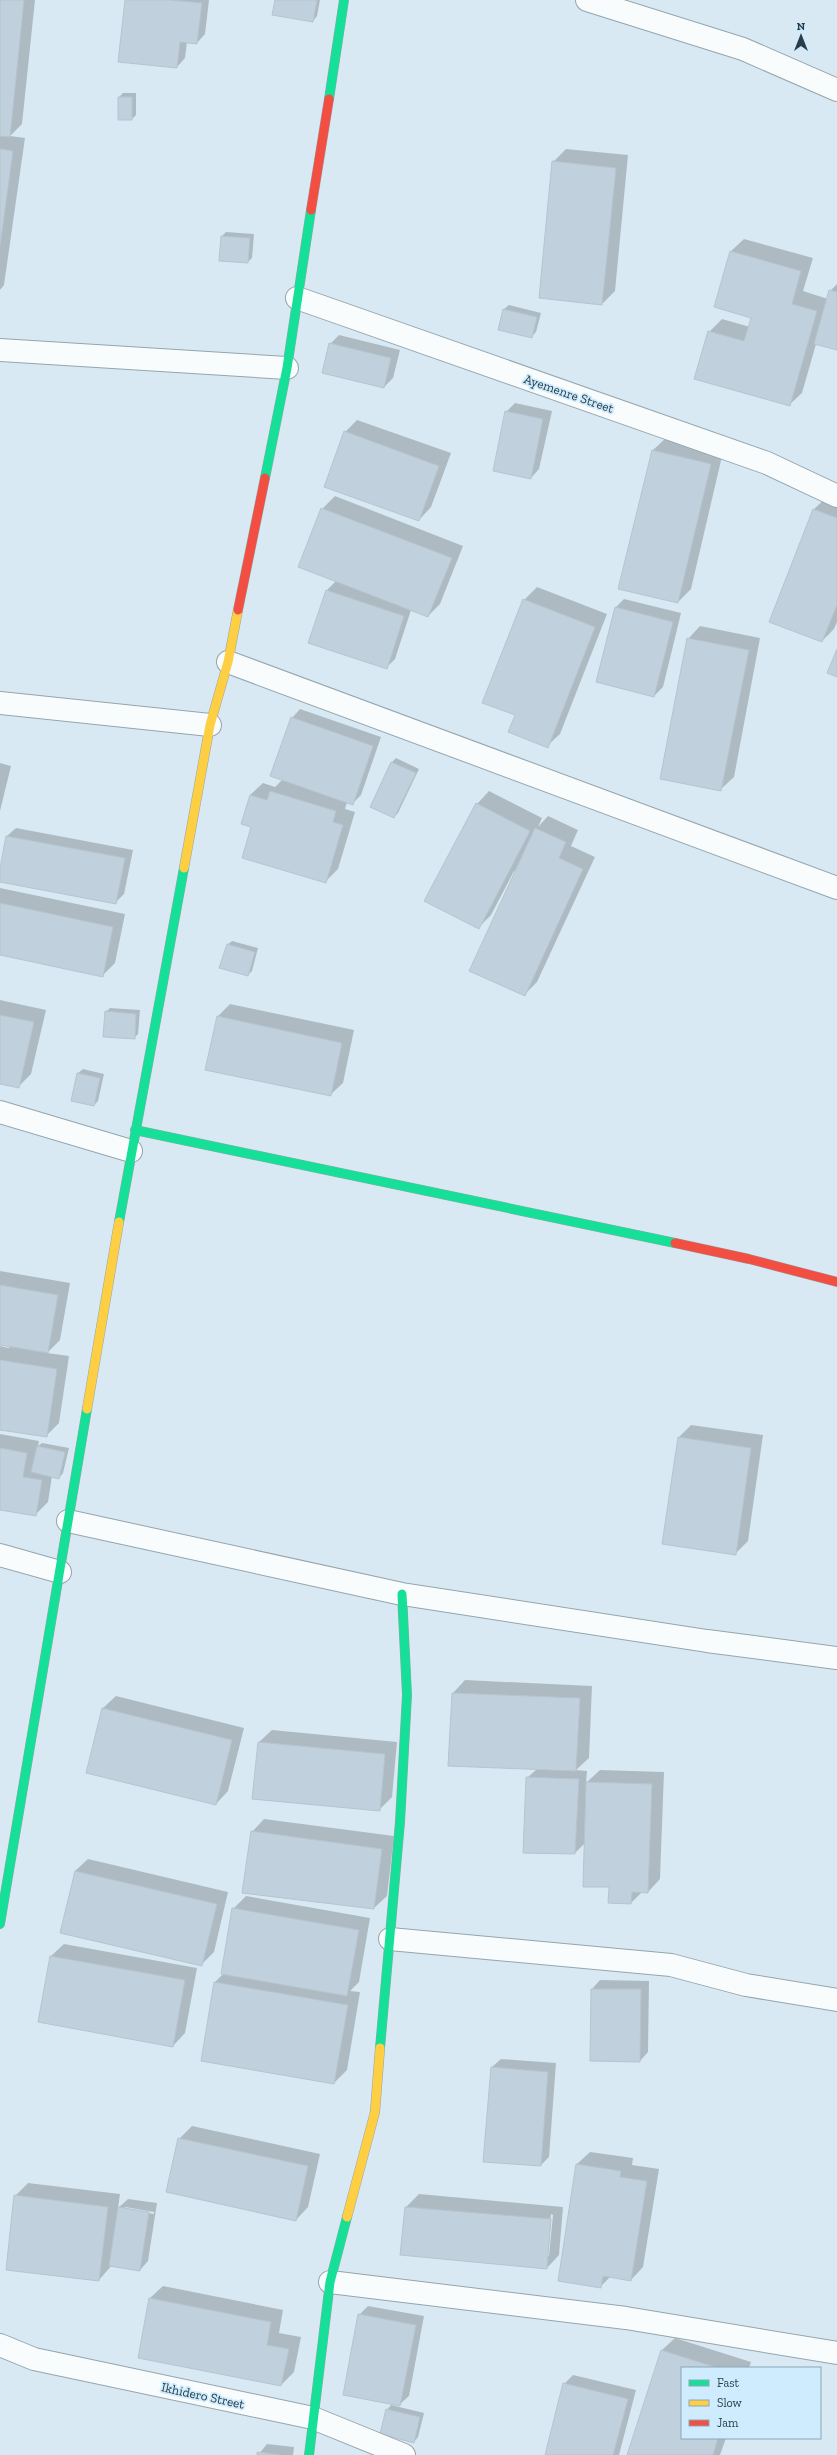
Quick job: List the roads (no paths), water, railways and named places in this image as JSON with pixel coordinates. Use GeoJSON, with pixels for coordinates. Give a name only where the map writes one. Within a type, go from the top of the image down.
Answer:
{"type":"FeatureCollection","features":[{"type":"Feature","properties":{"kind":"street"},"geometry":{"type":"LineString","coordinates":[[0,1924],[131,1151],[210,725],[228,662],[287,368],[344,0]]}},
{"type":"Feature","properties":{"kind":"street"},"geometry":{"type":"LineString","coordinates":[[588,0],[743,49],[837,90]]}},
{"type":"Feature","properties":{"kind":"street","name":"Ayemenre Street"},"geometry":{"type":"LineString","coordinates":[[297,298],[767,463],[837,496]]}},
{"type":"Feature","properties":{"kind":"street"},"geometry":{"type":"LineString","coordinates":[[0,350],[287,368]]}},
{"type":"Feature","properties":{"kind":"street"},"geometry":{"type":"LineString","coordinates":[[228,662],[837,888]]}},
{"type":"Feature","properties":{"kind":"street"},"geometry":{"type":"LineString","coordinates":[[0,703],[210,725]]}},
{"type":"Feature","properties":{"kind":"street"},"geometry":{"type":"LineString","coordinates":[[0,1112],[131,1151]]}},
{"type":"Feature","properties":{"kind":"street"},"geometry":{"type":"LineString","coordinates":[[135,1130],[748,1259],[837,1282]]}},
{"type":"Feature","properties":{"kind":"street"},"geometry":{"type":"LineString","coordinates":[[68,1521],[402,1594],[707,1641],[837,1658]]}},
{"type":"Feature","properties":{"kind":"street"},"geometry":{"type":"LineString","coordinates":[[0,1555],[60,1572]]}},
{"type":"Feature","properties":{"kind":"street"},"geometry":{"type":"LineString","coordinates":[[309,2455],[330,2282],[375,2112],[400,1822],[407,1695],[402,1594]]}},
{"type":"Feature","properties":{"kind":"street"},"geometry":{"type":"LineString","coordinates":[[390,1939],[671,1964],[746,1985],[837,2000]]}},
{"type":"Feature","properties":{"kind":"street"},"geometry":{"type":"LineString","coordinates":[[330,2282],[626,2318],[837,2352]]}},
{"type":"Feature","properties":{"kind":"street","name":"Ikhidero Street"},"geometry":{"type":"LineString","coordinates":[[0,2345],[34,2359],[313,2418],[404,2455]]}}]}
